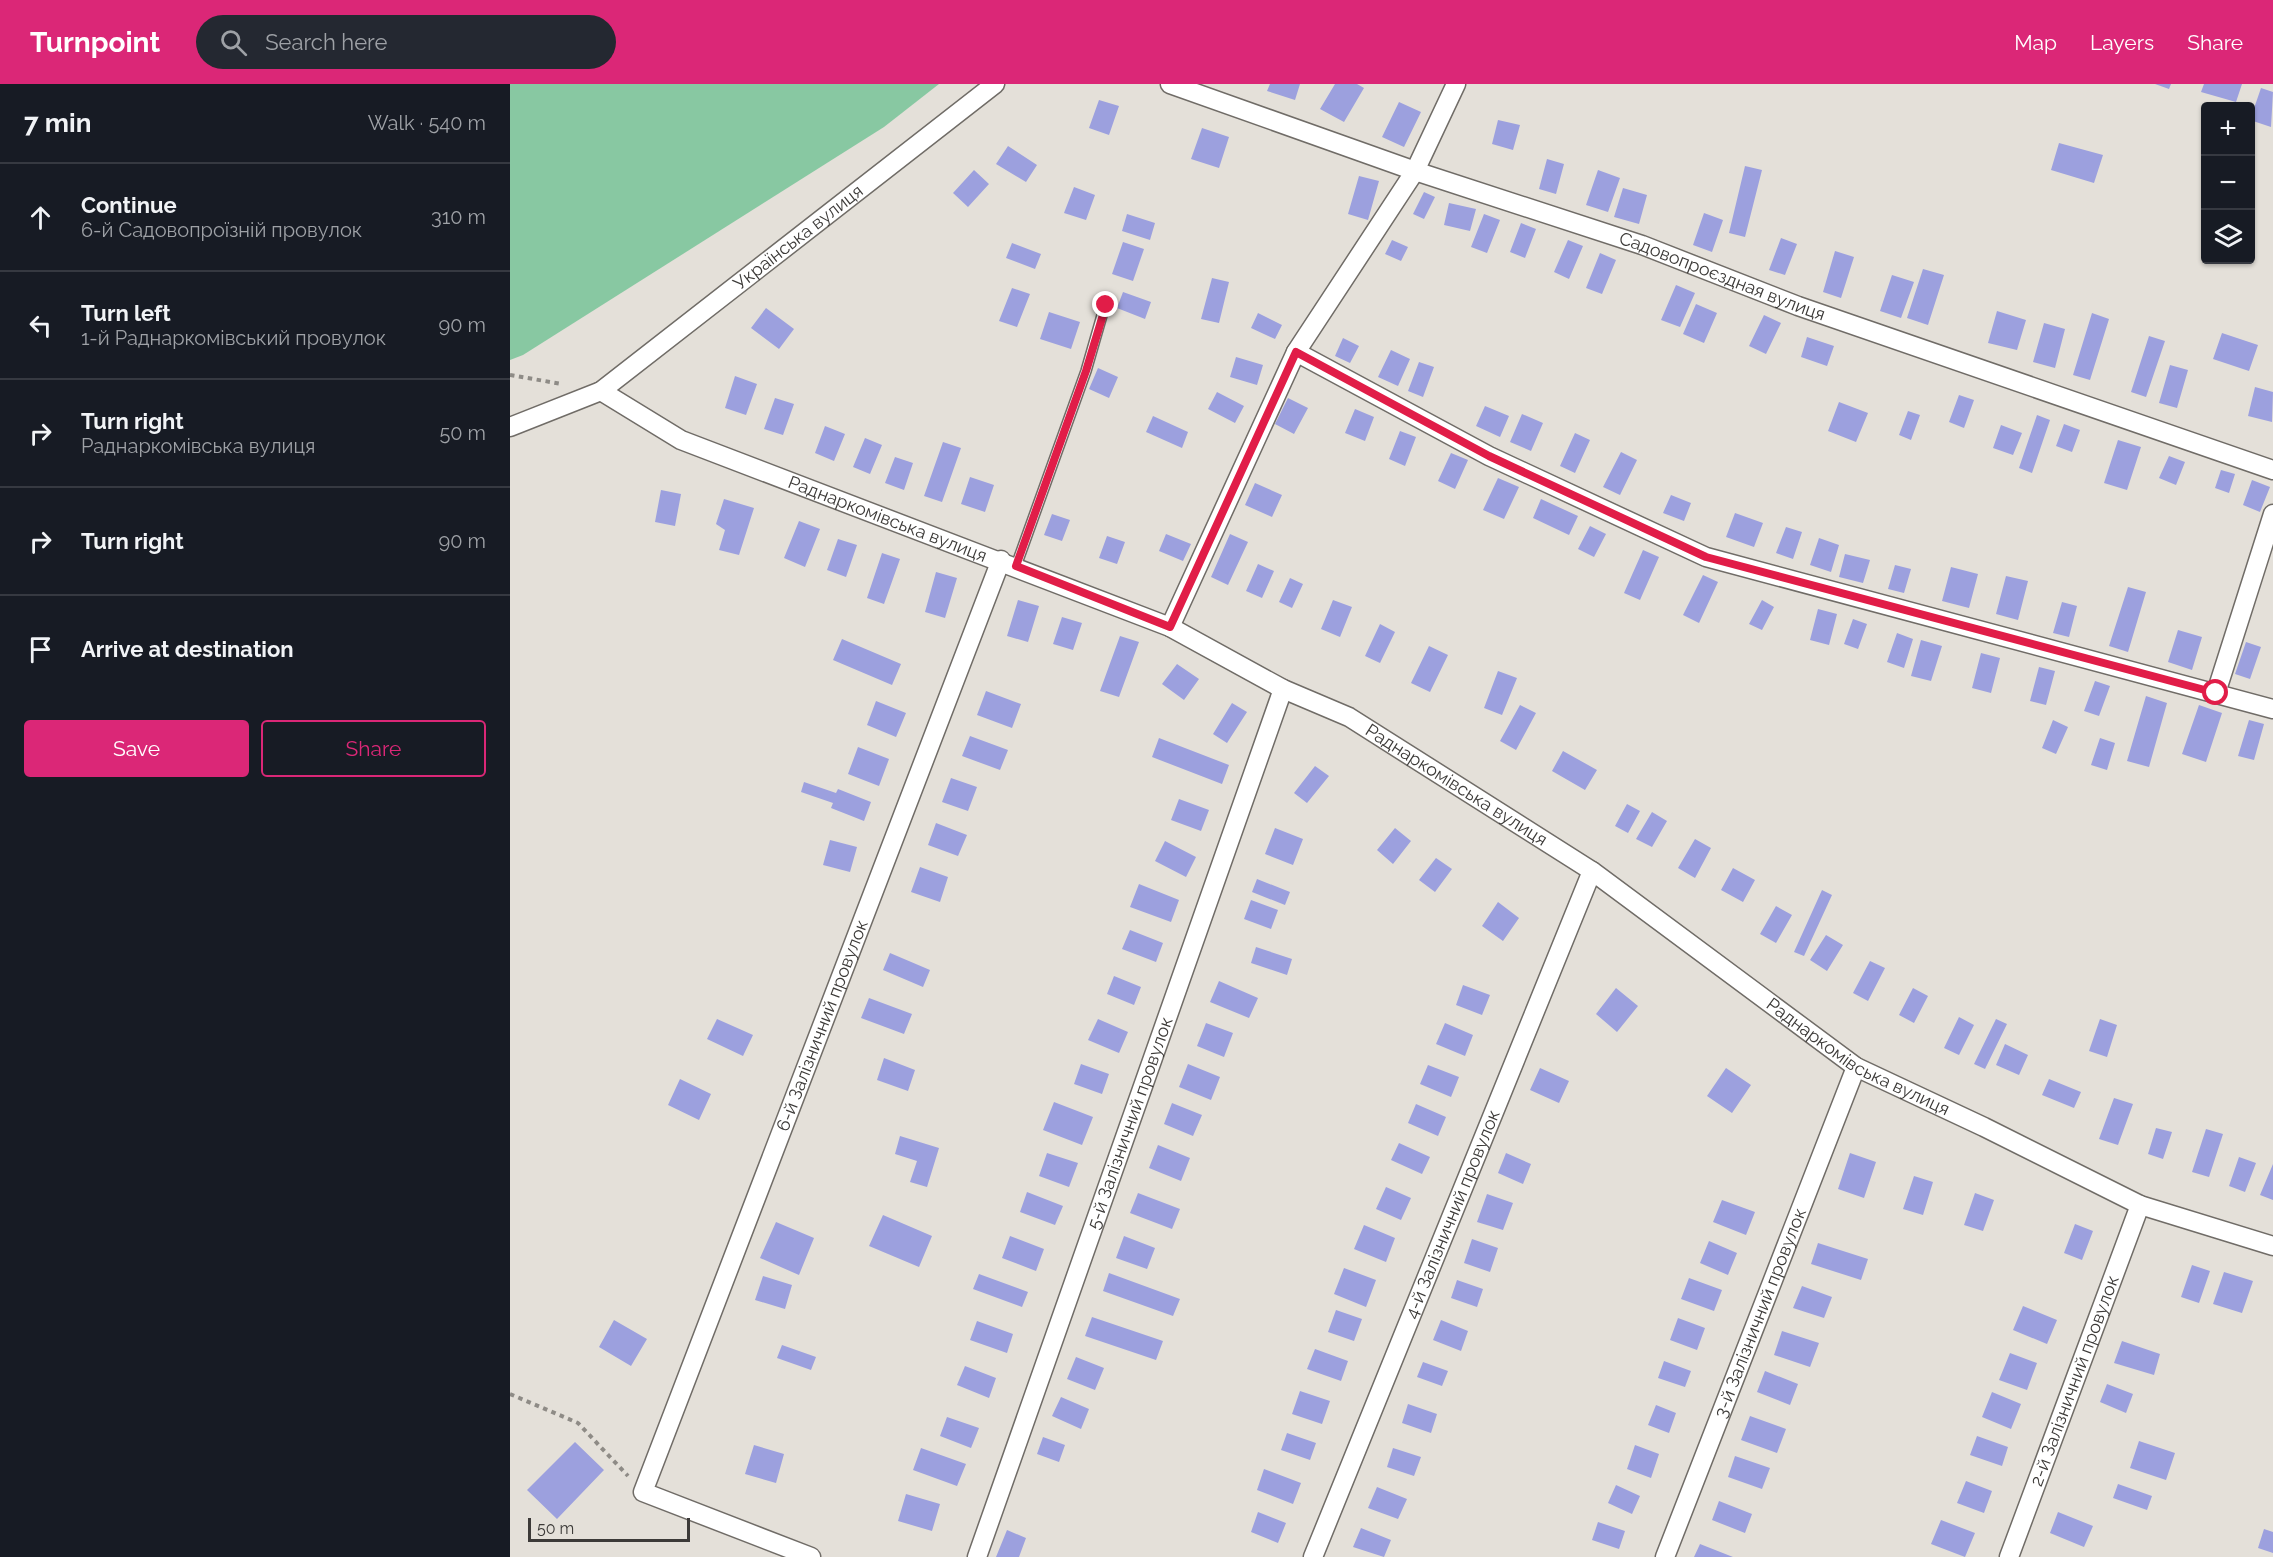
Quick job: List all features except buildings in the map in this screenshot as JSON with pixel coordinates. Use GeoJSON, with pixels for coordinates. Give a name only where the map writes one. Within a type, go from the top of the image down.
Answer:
{"type":"FeatureCollection","features":[{"type":"Feature","properties":{"kind":"street","name":"Українська вулиця"},"geometry":{"type":"LineString","coordinates":[[510,428],[601,392],[995,84]]}},
{"type":"Feature","properties":{"kind":"street","name":"Садовопроєздная вулиця"},"geometry":{"type":"LineString","coordinates":[[1170,84],[1415,171],[1642,245],[1798,306],[2273,470]]}},
{"type":"Feature","properties":{"kind":"street"},"geometry":{"type":"LineString","coordinates":[[1170,627],[1296,352],[1415,171],[1456,84]]}},
{"type":"Feature","properties":{"kind":"street"},"geometry":{"type":"LineString","coordinates":[[1296,352],[1489,456],[1706,557],[2273,709]]}},
{"type":"Feature","properties":{"kind":"street","name":"Раднаркомівська вулиця"},"geometry":{"type":"LineString","coordinates":[[601,392],[681,440],[1009,563],[1170,627],[1282,689],[1349,717],[1592,871],[1856,1067],[1984,1127],[2140,1205],[2273,1246]]}},
{"type":"Feature","properties":{"kind":"street"},"geometry":{"type":"LineString","coordinates":[[2216,693],[2273,514]]}},
{"type":"Feature","properties":{"kind":"street","name":"6-й Залізничний провулок"},"geometry":{"type":"LineString","coordinates":[[643,1492],[1009,563]]}},
{"type":"Feature","properties":{"kind":"street","name":"5-й Залізничний провулок"},"geometry":{"type":"LineString","coordinates":[[977,1557],[1282,689]]}},
{"type":"Feature","properties":{"kind":"street","name":"4-й Залізничний провулок"},"geometry":{"type":"LineString","coordinates":[[1313,1557],[1592,871]]}},
{"type":"Feature","properties":{"kind":"street","name":"3-й Залізничний провулок"},"geometry":{"type":"LineString","coordinates":[[1665,1557],[1856,1067]]}},
{"type":"Feature","properties":{"kind":"street","name":"2-й Залізничний провулок"},"geometry":{"type":"LineString","coordinates":[[2009,1557],[2140,1205]]}},
{"type":"Feature","properties":{"kind":"street"},"geometry":{"type":"LineString","coordinates":[[643,1492],[811,1557]]}},
{"type":"Feature","properties":{"kind":"lane"},"geometry":{"type":"LineString","coordinates":[[1009,563],[1086,371],[1106,305]]}},
{"type":"Feature","properties":{"kind":"path"},"geometry":{"type":"LineString","coordinates":[[510,375],[567,385]]}},
{"type":"Feature","properties":{"kind":"path"},"geometry":{"type":"LineString","coordinates":[[510,1394],[578,1424],[643,1492]]}},
{"type":"Feature","properties":{"kind":"green space"},"geometry":{"type":"Polygon","coordinates":[[[510,84],[939,84],[884,127],[523,355],[510,360],[510,84]]]}},
{"type":"Feature","properties":{"kind":"route"},"geometry":{"type":"LineString","coordinates":[[1106,305],[1086,371],[1016,566],[1170,627],[1296,352],[1489,456],[1706,557],[2216,693]]}}]}
